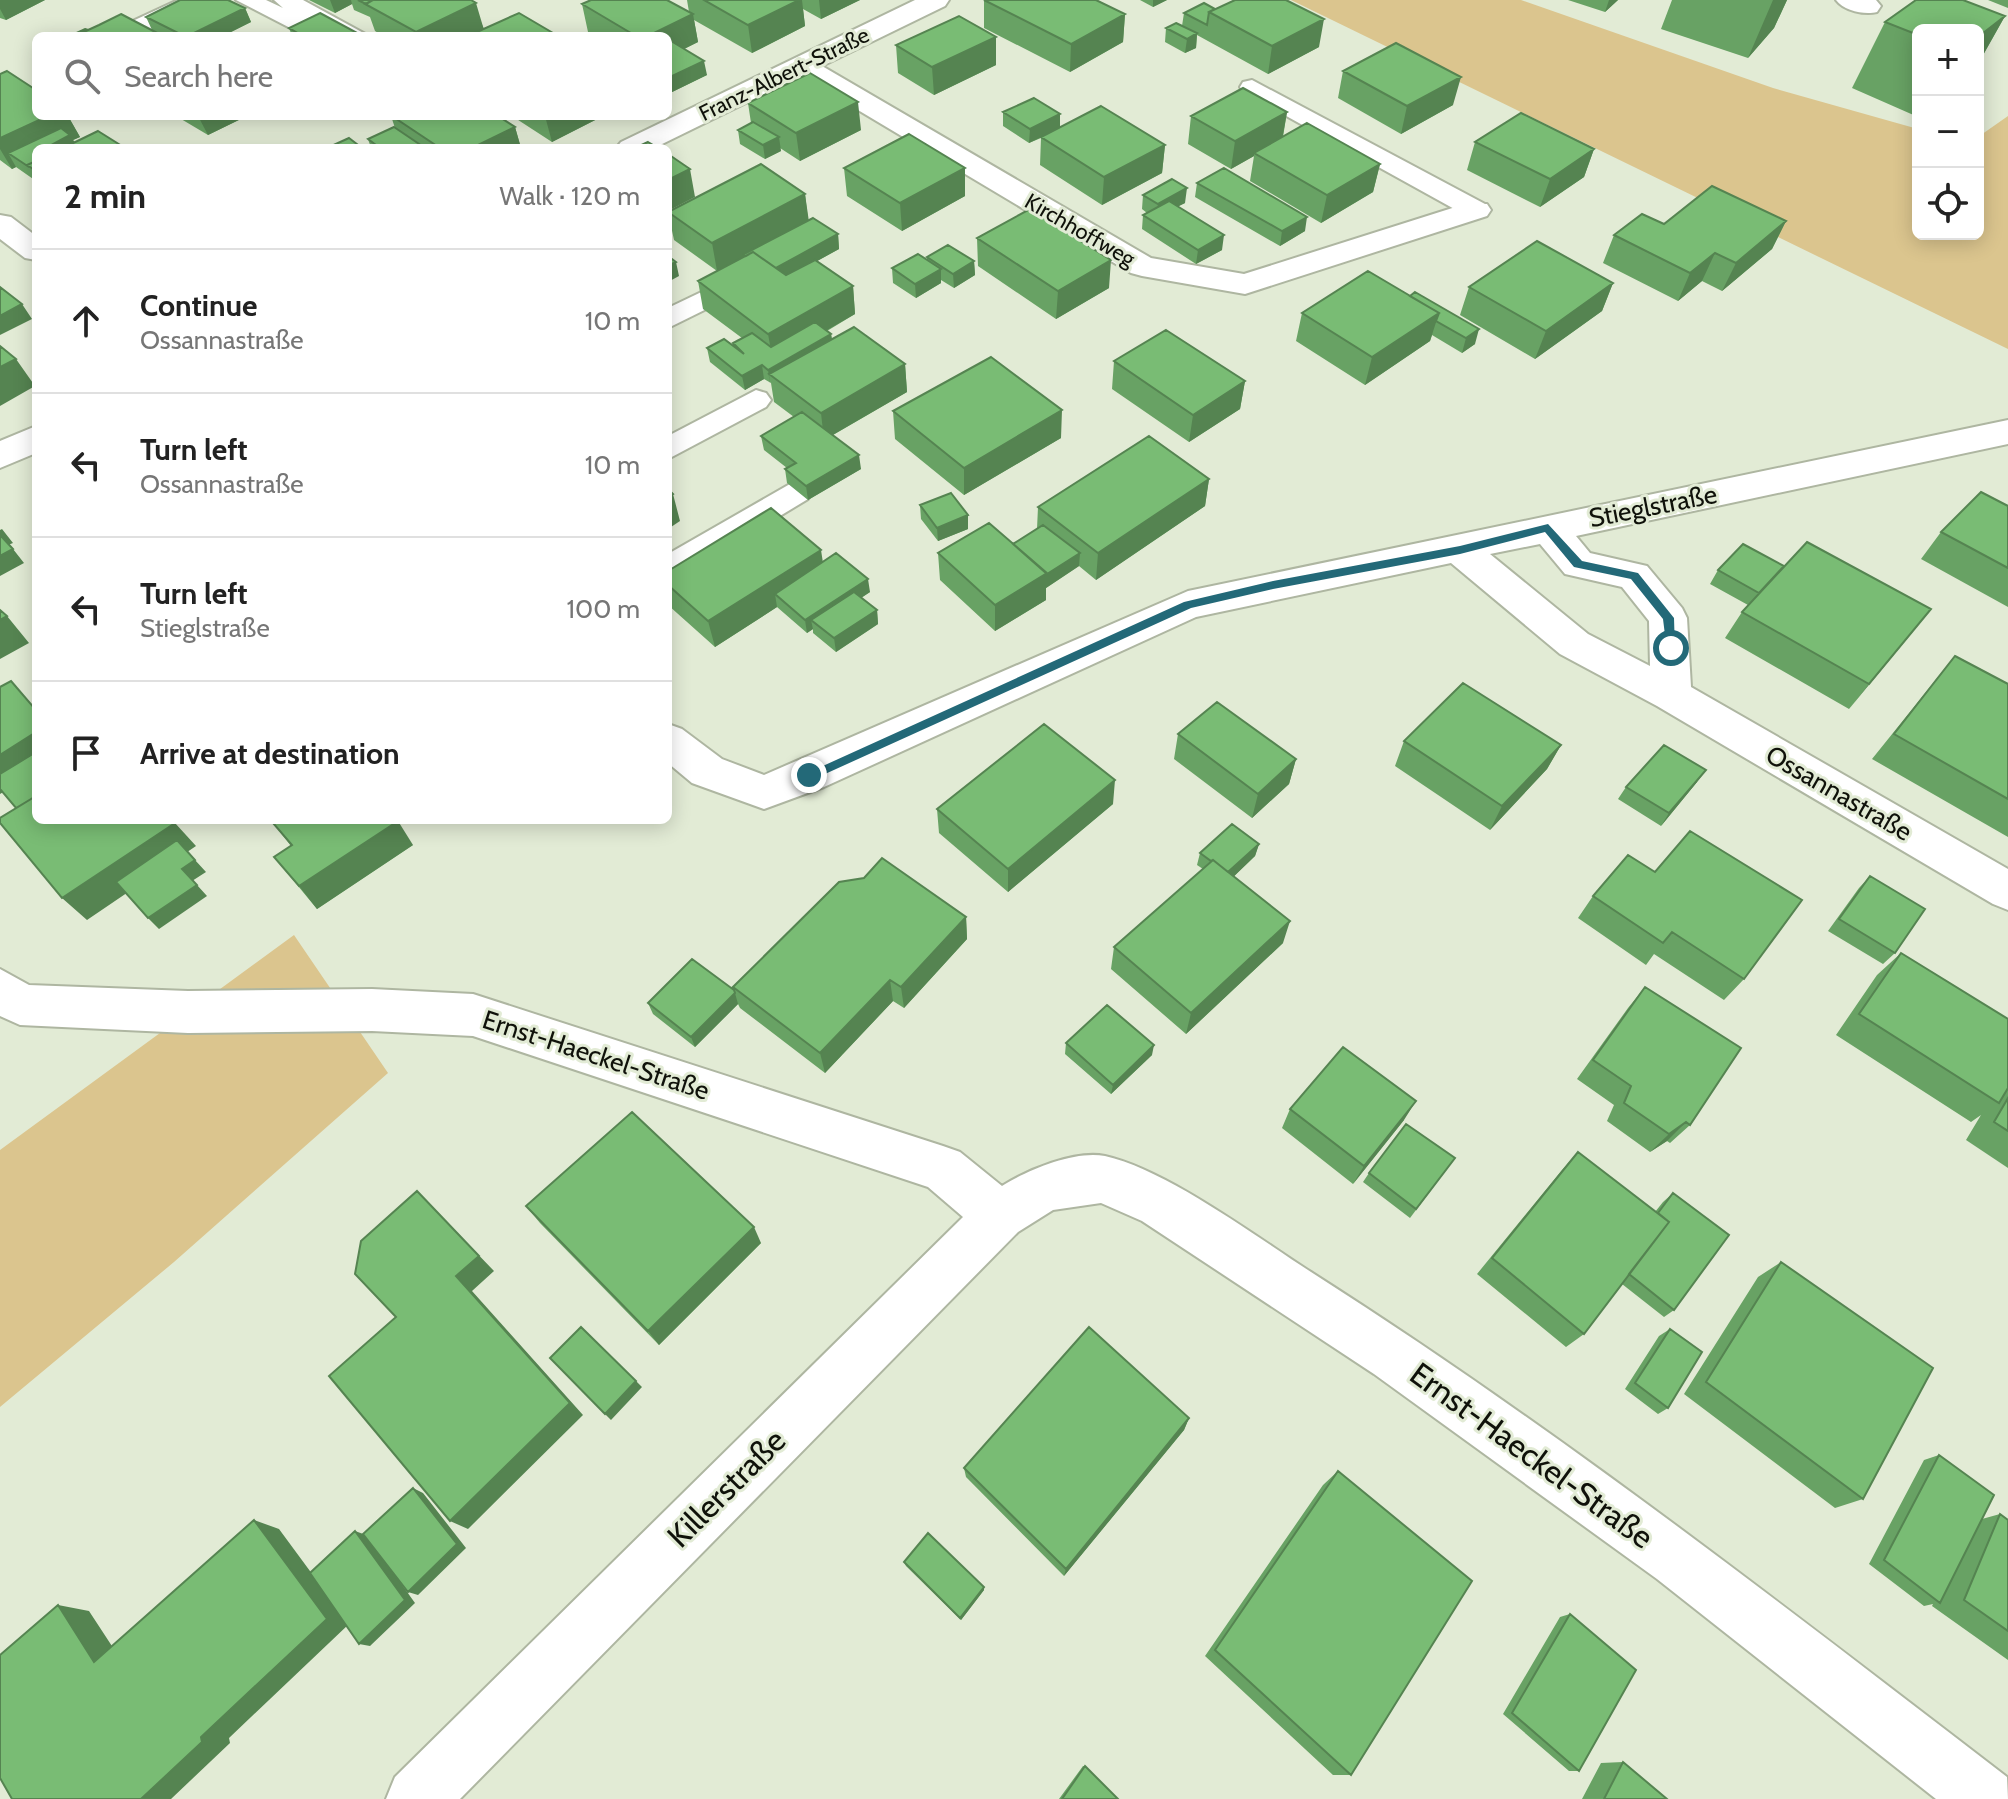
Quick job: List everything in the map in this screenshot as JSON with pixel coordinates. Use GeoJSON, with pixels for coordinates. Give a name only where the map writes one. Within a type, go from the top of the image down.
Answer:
{"type":"FeatureCollection","features":[{"type":"Feature","properties":{"kind":"street","name":"Franz-Albert-Straße"},"geometry":{"type":"LineString","coordinates":[[639,144],[936,0]]}},
{"type":"Feature","properties":{"kind":"street","name":"Kirchhoffweg"},"geometry":{"type":"LineString","coordinates":[[803,66],[1142,266],[1245,284],[1476,210]]}},
{"type":"Feature","properties":{"kind":"street"},"geometry":{"type":"LineString","coordinates":[[0,224],[32,248]]}},
{"type":"Feature","properties":{"kind":"street","name":"Stieglstraße"},"geometry":{"type":"LineString","coordinates":[[672,743],[707,771],[764,792],[809,775],[1188,605],[1273,585],[1460,550],[1548,528],[1910,456],[2008,432]]}},
{"type":"Feature","properties":{"kind":"street"},"geometry":{"type":"LineString","coordinates":[[0,456],[32,440]]}},
{"type":"Feature","properties":{"kind":"street"},"geometry":{"type":"LineString","coordinates":[[1548,528],[1578,564],[1634,576],[1668,618],[1671,695]]}},
{"type":"Feature","properties":{"kind":"street","name":"Ossannastraße"},"geometry":{"type":"LineString","coordinates":[[1460,550],[1574,644],[1671,695],[2008,891]]}},
{"type":"Feature","properties":{"kind":"street","name":"Ernst-Haeckel-Straße"},"geometry":{"type":"LineString","coordinates":[[10,997],[188,1012],[372,1010],[473,1015],[943,1169],[1000,1215]]}},
{"type":"Feature","properties":{"kind":"street","name":"Ernst-Haeckel-Straße"},"geometry":{"type":"LineString","coordinates":[[1045,1187],[1103,1179],[1160,1204],[1393,1355],[1677,1559],[1985,1799]]}},
{"type":"Feature","properties":{"kind":"street","name":"Killerstraße"},"geometry":{"type":"LineString","coordinates":[[417,1799],[1000,1215],[1045,1187]]}},
{"type":"Feature","properties":{"kind":"lane"},"geometry":{"type":"LineString","coordinates":[[128,32],[196,0]]}},
{"type":"Feature","properties":{"kind":"lane"},"geometry":{"type":"LineString","coordinates":[[247,0],[310,29]]}},
{"type":"Feature","properties":{"kind":"lane"},"geometry":{"type":"LineString","coordinates":[[285,0],[349,32]]}},
{"type":"Feature","properties":{"kind":"lane"},"geometry":{"type":"LineString","coordinates":[[1252,87],[1476,210]]}},
{"type":"Feature","properties":{"kind":"lane"},"geometry":{"type":"LineString","coordinates":[[672,317],[739,282]]}},
{"type":"Feature","properties":{"kind":"lane"},"geometry":{"type":"LineString","coordinates":[[672,447],[756,400]]}},
{"type":"Feature","properties":{"kind":"lane"},"geometry":{"type":"LineString","coordinates":[[672,567],[797,491]]}},
{"type":"Feature","properties":{"kind":"shaded area"},"geometry":{"type":"Polygon","coordinates":[[[1291,0],[1521,0],[1773,88],[1912,127],[1912,240],[1984,240],[1984,133],[2008,116],[2008,349],[1291,0]]]}},
{"type":"Feature","properties":{"kind":"shaded area"},"geometry":{"type":"Polygon","coordinates":[[[294,935],[388,1073],[174,1262],[0,1407],[0,1150],[294,935]]]}},
{"type":"Feature","properties":{"kind":"building"},"geometry":{"type":"Polygon","coordinates":[[[180,0],[228,0],[245,8],[196,32],[176,32],[146,17],[180,0]]]}},
{"type":"Feature","properties":{"kind":"building"},"geometry":{"type":"Polygon","coordinates":[[[373,0],[471,0],[476,3],[416,32],[365,4],[373,0]]]}},
{"type":"Feature","properties":{"kind":"building"},"geometry":{"type":"Polygon","coordinates":[[[591,0],[667,0],[693,14],[656,32],[629,32],[582,4],[591,0]]]}},
{"type":"Feature","properties":{"kind":"building"},"geometry":{"type":"Polygon","coordinates":[[[704,0],[799,0],[748,25],[704,0]]]}},
{"type":"Feature","properties":{"kind":"building"},"geometry":{"type":"Polygon","coordinates":[[[984,0],[1096,0],[1125,14],[1071,44],[984,0]]]}},
{"type":"Feature","properties":{"kind":"building"},"geometry":{"type":"Polygon","coordinates":[[[1235,0],[1286,0],[1324,19],[1272,46],[1209,12],[1235,0]]]}},
{"type":"Feature","properties":{"kind":"building"},"geometry":{"type":"Polygon","coordinates":[[[1916,0],[1963,0],[2005,16],[1984,32],[1984,24],[1912,24],[1912,33],[1885,22],[1916,0]]]}},
{"type":"Feature","properties":{"kind":"building"},"geometry":{"type":"Polygon","coordinates":[[[1204,3],[1215,9],[1209,12],[1207,25],[1184,13],[1204,3]]]}},
{"type":"Feature","properties":{"kind":"building"},"geometry":{"type":"Polygon","coordinates":[[[320,13],[355,32],[296,32],[289,28],[320,13]]]}},
{"type":"Feature","properties":{"kind":"building"},"geometry":{"type":"Polygon","coordinates":[[[519,13],[551,32],[477,32],[519,13]]]}},
{"type":"Feature","properties":{"kind":"building"},"geometry":{"type":"Polygon","coordinates":[[[121,14],[155,32],[84,32],[121,14]]]}},
{"type":"Feature","properties":{"kind":"building"},"geometry":{"type":"Polygon","coordinates":[[[959,16],[996,37],[932,67],[896,45],[959,16]]]}},
{"type":"Feature","properties":{"kind":"building"},"geometry":{"type":"Polygon","coordinates":[[[1176,23],[1197,33],[1187,39],[1166,28],[1176,23]]]}},
{"type":"Feature","properties":{"kind":"building"},"geometry":{"type":"Polygon","coordinates":[[[672,42],[704,61],[672,76],[672,42]]]}},
{"type":"Feature","properties":{"kind":"building"},"geometry":{"type":"Polygon","coordinates":[[[1396,43],[1461,77],[1407,106],[1343,71],[1396,43]]]}},
{"type":"Feature","properties":{"kind":"building"},"geometry":{"type":"Polygon","coordinates":[[[7,71],[32,87],[32,120],[39,120],[0,138],[0,74],[7,71]]]}},
{"type":"Feature","properties":{"kind":"building"},"geometry":{"type":"Polygon","coordinates":[[[810,73],[858,102],[796,133],[748,103],[810,73]]]}},
{"type":"Feature","properties":{"kind":"building"},"geometry":{"type":"Polygon","coordinates":[[[1243,88],[1287,112],[1235,141],[1191,116],[1243,88]]]}},
{"type":"Feature","properties":{"kind":"building"},"geometry":{"type":"Polygon","coordinates":[[[1034,98],[1060,114],[1030,129],[1003,112],[1034,98]]]}},
{"type":"Feature","properties":{"kind":"building"},"geometry":{"type":"Polygon","coordinates":[[[1101,106],[1165,145],[1104,177],[1041,137],[1101,106]]]}},
{"type":"Feature","properties":{"kind":"building"},"geometry":{"type":"Polygon","coordinates":[[[1521,113],[1594,149],[1550,179],[1475,142],[1521,113]]]}},
{"type":"Feature","properties":{"kind":"building"},"geometry":{"type":"Polygon","coordinates":[[[398,120],[504,120],[515,127],[480,144],[434,144],[398,120]]]}},
{"type":"Feature","properties":{"kind":"building"},"geometry":{"type":"Polygon","coordinates":[[[753,122],[779,137],[763,145],[738,130],[753,122]]]}},
{"type":"Feature","properties":{"kind":"building"},"geometry":{"type":"Polygon","coordinates":[[[1307,123],[1380,164],[1327,195],[1254,153],[1307,123]]]}},
{"type":"Feature","properties":{"kind":"building"},"geometry":{"type":"Polygon","coordinates":[[[394,127],[419,144],[375,144],[368,139],[394,127]]]}},
{"type":"Feature","properties":{"kind":"building"},"geometry":{"type":"Polygon","coordinates":[[[61,128],[70,135],[53,144],[32,144],[32,163],[27,165],[29,167],[8,153],[61,128]]]}},
{"type":"Feature","properties":{"kind":"building"},"geometry":{"type":"Polygon","coordinates":[[[98,131],[119,144],[71,144],[98,131]]]}},
{"type":"Feature","properties":{"kind":"building"},"geometry":{"type":"Polygon","coordinates":[[[909,134],[965,168],[900,203],[844,168],[909,134]]]}},
{"type":"Feature","properties":{"kind":"building"},"geometry":{"type":"Polygon","coordinates":[[[349,138],[357,144],[336,144],[349,138]]]}},
{"type":"Feature","properties":{"kind":"building"},"geometry":{"type":"Polygon","coordinates":[[[672,157],[690,169],[672,178],[672,157]]]}},
{"type":"Feature","properties":{"kind":"building"},"geometry":{"type":"Polygon","coordinates":[[[761,164],[805,194],[712,243],[672,215],[672,210],[761,164]]]}},
{"type":"Feature","properties":{"kind":"building"},"geometry":{"type":"Polygon","coordinates":[[[1224,168],[1307,217],[1282,231],[1197,183],[1224,168]]]}},
{"type":"Feature","properties":{"kind":"building"},"geometry":{"type":"Polygon","coordinates":[[[1172,179],[1187,188],[1158,204],[1143,195],[1172,179]]]}},
{"type":"Feature","properties":{"kind":"building"},"geometry":{"type":"Polygon","coordinates":[[[1712,186],[1786,221],[1736,263],[1715,253],[1690,273],[1614,235],[1642,214],[1664,224],[1712,186]]]}},
{"type":"Feature","properties":{"kind":"building"},"geometry":{"type":"Polygon","coordinates":[[[1169,201],[1224,235],[1198,250],[1143,215],[1169,201]]]}},
{"type":"Feature","properties":{"kind":"building"},"geometry":{"type":"Polygon","coordinates":[[[1030,209],[1111,260],[1058,291],[977,238],[1030,209]]]}},
{"type":"Feature","properties":{"kind":"building"},"geometry":{"type":"Polygon","coordinates":[[[813,218],[838,234],[776,268],[753,252],[744,254],[813,218]]]}},
{"type":"Feature","properties":{"kind":"building"},"geometry":{"type":"Polygon","coordinates":[[[1537,241],[1613,283],[1546,331],[1469,287],[1537,241]]]}},
{"type":"Feature","properties":{"kind":"building"},"geometry":{"type":"Polygon","coordinates":[[[948,245],[974,261],[953,274],[927,257],[948,245]]]}},
{"type":"Feature","properties":{"kind":"building"},"geometry":{"type":"Polygon","coordinates":[[[753,252],[786,275],[815,260],[853,286],[768,334],[698,281],[753,252]]]}},
{"type":"Feature","properties":{"kind":"building"},"geometry":{"type":"Polygon","coordinates":[[[918,254],[941,269],[915,284],[892,268],[918,254]]]}},
{"type":"Feature","properties":{"kind":"building"},"geometry":{"type":"Polygon","coordinates":[[[1368,271],[1439,313],[1372,357],[1302,313],[1368,271]]]}},
{"type":"Feature","properties":{"kind":"building"},"geometry":{"type":"Polygon","coordinates":[[[0,287],[22,304],[0,316],[0,287]]]}},
{"type":"Feature","properties":{"kind":"building"},"geometry":{"type":"Polygon","coordinates":[[[1415,292],[1479,329],[1466,338],[1436,321],[1439,313],[1410,296],[1415,292]]]}},
{"type":"Feature","properties":{"kind":"building"},"geometry":{"type":"Polygon","coordinates":[[[815,322],[831,334],[768,370],[762,365],[742,376],[707,348],[724,339],[744,354],[733,343],[752,333],[771,347],[815,322]]]}},
{"type":"Feature","properties":{"kind":"building"},"geometry":{"type":"Polygon","coordinates":[[[854,327],[905,364],[821,413],[769,374],[854,327]]]}},
{"type":"Feature","properties":{"kind":"building"},"geometry":{"type":"Polygon","coordinates":[[[1166,330],[1245,381],[1193,415],[1114,361],[1166,330]]]}},
{"type":"Feature","properties":{"kind":"building"},"geometry":{"type":"Polygon","coordinates":[[[0,346],[16,359],[0,367],[0,346]]]}},
{"type":"Feature","properties":{"kind":"building"},"geometry":{"type":"Polygon","coordinates":[[[991,357],[1062,410],[964,468],[893,411],[991,357]]]}},
{"type":"Feature","properties":{"kind":"building"},"geometry":{"type":"Polygon","coordinates":[[[802,412],[859,455],[806,486],[785,469],[796,463],[761,436],[802,412]]]}},
{"type":"Feature","properties":{"kind":"building"},"geometry":{"type":"Polygon","coordinates":[[[1149,436],[1209,479],[1098,553],[1038,507],[1149,436]]]}},
{"type":"Feature","properties":{"kind":"building"},"geometry":{"type":"Polygon","coordinates":[[[1981,492],[2008,506],[2008,568],[1941,532],[1981,492]]]}},
{"type":"Feature","properties":{"kind":"building"},"geometry":{"type":"Polygon","coordinates":[[[951,493],[968,515],[937,528],[920,505],[951,493]]]}},
{"type":"Feature","properties":{"kind":"building"},"geometry":{"type":"Polygon","coordinates":[[[771,508],[821,550],[708,621],[672,589],[672,569],[771,508]]]}},
{"type":"Feature","properties":{"kind":"building"},"geometry":{"type":"Polygon","coordinates":[[[989,523],[1047,573],[995,605],[938,553],[989,523]]]}},
{"type":"Feature","properties":{"kind":"building"},"geometry":{"type":"Polygon","coordinates":[[[1043,525],[1080,553],[1047,574],[1013,544],[1043,525]]]}},
{"type":"Feature","properties":{"kind":"building"},"geometry":{"type":"Polygon","coordinates":[[[0,535],[13,549],[0,556],[0,535]]]}},
{"type":"Feature","properties":{"kind":"building"},"geometry":{"type":"Polygon","coordinates":[[[1807,542],[1931,609],[1869,684],[1742,612],[1807,542]]]}},
{"type":"Feature","properties":{"kind":"building"},"geometry":{"type":"Polygon","coordinates":[[[1743,544],[1784,566],[1759,593],[1718,570],[1743,544]]]}},
{"type":"Feature","properties":{"kind":"building"},"geometry":{"type":"Polygon","coordinates":[[[836,553],[868,579],[805,620],[775,594],[836,553]]]}},
{"type":"Feature","properties":{"kind":"building"},"geometry":{"type":"Polygon","coordinates":[[[854,592],[877,610],[834,638],[811,620],[854,592]]]}},
{"type":"Feature","properties":{"kind":"building"},"geometry":{"type":"Polygon","coordinates":[[[1955,656],[2008,684],[2008,799],[1894,734],[1955,656]]]}},
{"type":"Feature","properties":{"kind":"building"},"geometry":{"type":"Polygon","coordinates":[[[11,681],[32,705],[32,735],[0,755],[0,687],[11,681]]]}},
{"type":"Feature","properties":{"kind":"building"},"geometry":{"type":"Polygon","coordinates":[[[1463,683],[1561,745],[1502,806],[1404,741],[1463,683]]]}},
{"type":"Feature","properties":{"kind":"building"},"geometry":{"type":"Polygon","coordinates":[[[1217,702],[1296,759],[1258,794],[1178,734],[1217,702]]]}},
{"type":"Feature","properties":{"kind":"building"},"geometry":{"type":"Polygon","coordinates":[[[1044,724],[1115,780],[1008,869],[937,809],[1044,724]]]}},
{"type":"Feature","properties":{"kind":"building"},"geometry":{"type":"Polygon","coordinates":[[[1664,745],[1706,770],[1669,813],[1626,787],[1664,745]]]}},
{"type":"Feature","properties":{"kind":"building"},"geometry":{"type":"Polygon","coordinates":[[[32,754],[32,798],[16,808],[0,789],[0,774],[32,754]]]}},
{"type":"Feature","properties":{"kind":"building"},"geometry":{"type":"Polygon","coordinates":[[[32,798],[32,824],[173,824],[62,898],[0,823],[0,818],[32,798]]]}},
{"type":"Feature","properties":{"kind":"building"},"geometry":{"type":"Polygon","coordinates":[[[274,824],[393,824],[299,886],[274,857],[292,845],[274,824]]]}},
{"type":"Feature","properties":{"kind":"building"},"geometry":{"type":"Polygon","coordinates":[[[1232,824],[1259,844],[1228,872],[1200,853],[1232,824]]]}},
{"type":"Feature","properties":{"kind":"building"},"geometry":{"type":"Polygon","coordinates":[[[1690,831],[1802,900],[1744,979],[1672,932],[1663,943],[1593,896],[1628,855],[1655,872],[1690,831]]]}},
{"type":"Feature","properties":{"kind":"building"},"geometry":{"type":"Polygon","coordinates":[[[177,840],[195,860],[182,869],[197,885],[148,918],[116,882],[177,840]]]}},
{"type":"Feature","properties":{"kind":"building"},"geometry":{"type":"Polygon","coordinates":[[[882,858],[966,917],[901,987],[890,980],[820,1053],[733,987],[839,882],[864,878],[882,858]]]}},
{"type":"Feature","properties":{"kind":"building"},"geometry":{"type":"Polygon","coordinates":[[[1213,860],[1290,921],[1191,1013],[1114,947],[1213,860]]]}},
{"type":"Feature","properties":{"kind":"building"},"geometry":{"type":"Polygon","coordinates":[[[1870,876],[1925,909],[1895,953],[1839,919],[1870,876]]]}},
{"type":"Feature","properties":{"kind":"building"},"geometry":{"type":"Polygon","coordinates":[[[1901,953],[2008,1019],[2008,1088],[1999,1103],[1859,1014],[1901,953]]]}},
{"type":"Feature","properties":{"kind":"building"},"geometry":{"type":"Polygon","coordinates":[[[692,959],[735,993],[691,1037],[648,1003],[692,959]]]}},
{"type":"Feature","properties":{"kind":"building"},"geometry":{"type":"Polygon","coordinates":[[[1645,987],[1741,1048],[1690,1125],[1686,1122],[1669,1134],[1624,1103],[1631,1086],[1593,1060],[1645,987]]]}},
{"type":"Feature","properties":{"kind":"building"},"geometry":{"type":"Polygon","coordinates":[[[1107,1005],[1154,1045],[1113,1085],[1066,1043],[1107,1005]]]}},
{"type":"Feature","properties":{"kind":"building"},"geometry":{"type":"Polygon","coordinates":[[[1343,1047],[1416,1101],[1364,1166],[1290,1109],[1343,1047]]]}},
{"type":"Feature","properties":{"kind":"building"},"geometry":{"type":"Polygon","coordinates":[[[2008,1098],[2008,1131],[1994,1122],[2008,1098]]]}},
{"type":"Feature","properties":{"kind":"building"},"geometry":{"type":"Polygon","coordinates":[[[632,1112],[754,1227],[648,1331],[526,1206],[632,1112]]]}},
{"type":"Feature","properties":{"kind":"building"},"geometry":{"type":"Polygon","coordinates":[[[1406,1124],[1455,1158],[1416,1209],[1369,1173],[1406,1124]]]}},
{"type":"Feature","properties":{"kind":"building"},"geometry":{"type":"Polygon","coordinates":[[[1578,1152],[1669,1222],[1584,1334],[1492,1258],[1578,1152]]]}},
{"type":"Feature","properties":{"kind":"building"},"geometry":{"type":"Polygon","coordinates":[[[417,1191],[479,1256],[456,1276],[570,1403],[450,1521],[329,1376],[396,1317],[355,1274],[361,1241],[417,1191]]]}},
{"type":"Feature","properties":{"kind":"building"},"geometry":{"type":"Polygon","coordinates":[[[1673,1193],[1729,1235],[1674,1310],[1629,1274],[1669,1222],[1658,1213],[1673,1193]]]}},
{"type":"Feature","properties":{"kind":"building"},"geometry":{"type":"Polygon","coordinates":[[[1781,1262],[1933,1368],[1863,1499],[1706,1382],[1781,1262]]]}},
{"type":"Feature","properties":{"kind":"building"},"geometry":{"type":"Polygon","coordinates":[[[581,1327],[636,1381],[605,1414],[550,1358],[581,1327]]]}},
{"type":"Feature","properties":{"kind":"building"},"geometry":{"type":"Polygon","coordinates":[[[1089,1327],[1189,1418],[1066,1569],[964,1468],[1089,1327]]]}},
{"type":"Feature","properties":{"kind":"building"},"geometry":{"type":"Polygon","coordinates":[[[1670,1329],[1702,1352],[1668,1408],[1635,1383],[1670,1329]]]}},
{"type":"Feature","properties":{"kind":"building"},"geometry":{"type":"Polygon","coordinates":[[[1939,1455],[1994,1495],[1940,1603],[1884,1560],[1939,1455]]]}},
{"type":"Feature","properties":{"kind":"building"},"geometry":{"type":"Polygon","coordinates":[[[1338,1471],[1472,1581],[1351,1775],[1215,1650],[1338,1471]]]}},
{"type":"Feature","properties":{"kind":"building"},"geometry":{"type":"Polygon","coordinates":[[[413,1488],[457,1544],[408,1592],[363,1534],[413,1488]]]}},
{"type":"Feature","properties":{"kind":"building"},"geometry":{"type":"Polygon","coordinates":[[[2000,1514],[2008,1520],[2008,1631],[1964,1600],[2000,1514]]]}},
{"type":"Feature","properties":{"kind":"building"},"geometry":{"type":"Polygon","coordinates":[[[254,1520],[327,1619],[201,1737],[202,1742],[141,1799],[12,1799],[0,1778],[0,1655],[58,1605],[94,1662],[254,1520]]]}},
{"type":"Feature","properties":{"kind":"building"},"geometry":{"type":"Polygon","coordinates":[[[355,1531],[405,1600],[359,1644],[310,1573],[355,1531]]]}},
{"type":"Feature","properties":{"kind":"building"},"geometry":{"type":"Polygon","coordinates":[[[928,1533],[984,1587],[960,1618],[904,1562],[928,1533]]]}},
{"type":"Feature","properties":{"kind":"building"},"geometry":{"type":"Polygon","coordinates":[[[1570,1614],[1636,1670],[1579,1771],[1512,1713],[1570,1614]]]}},
{"type":"Feature","properties":{"kind":"building"},"geometry":{"type":"Polygon","coordinates":[[[1623,1762],[1667,1799],[1604,1799],[1623,1762]]]}},
{"type":"Feature","properties":{"kind":"building"},"geometry":{"type":"Polygon","coordinates":[[[1085,1766],[1118,1799],[1062,1799],[1085,1766]]]}},
{"type":"Feature","properties":{"kind":"route"},"geometry":{"type":"LineString","coordinates":[[809,775],[1188,605],[1273,585],[1460,550],[1548,528],[1578,564],[1634,576],[1668,618],[1671,648]]}}]}
